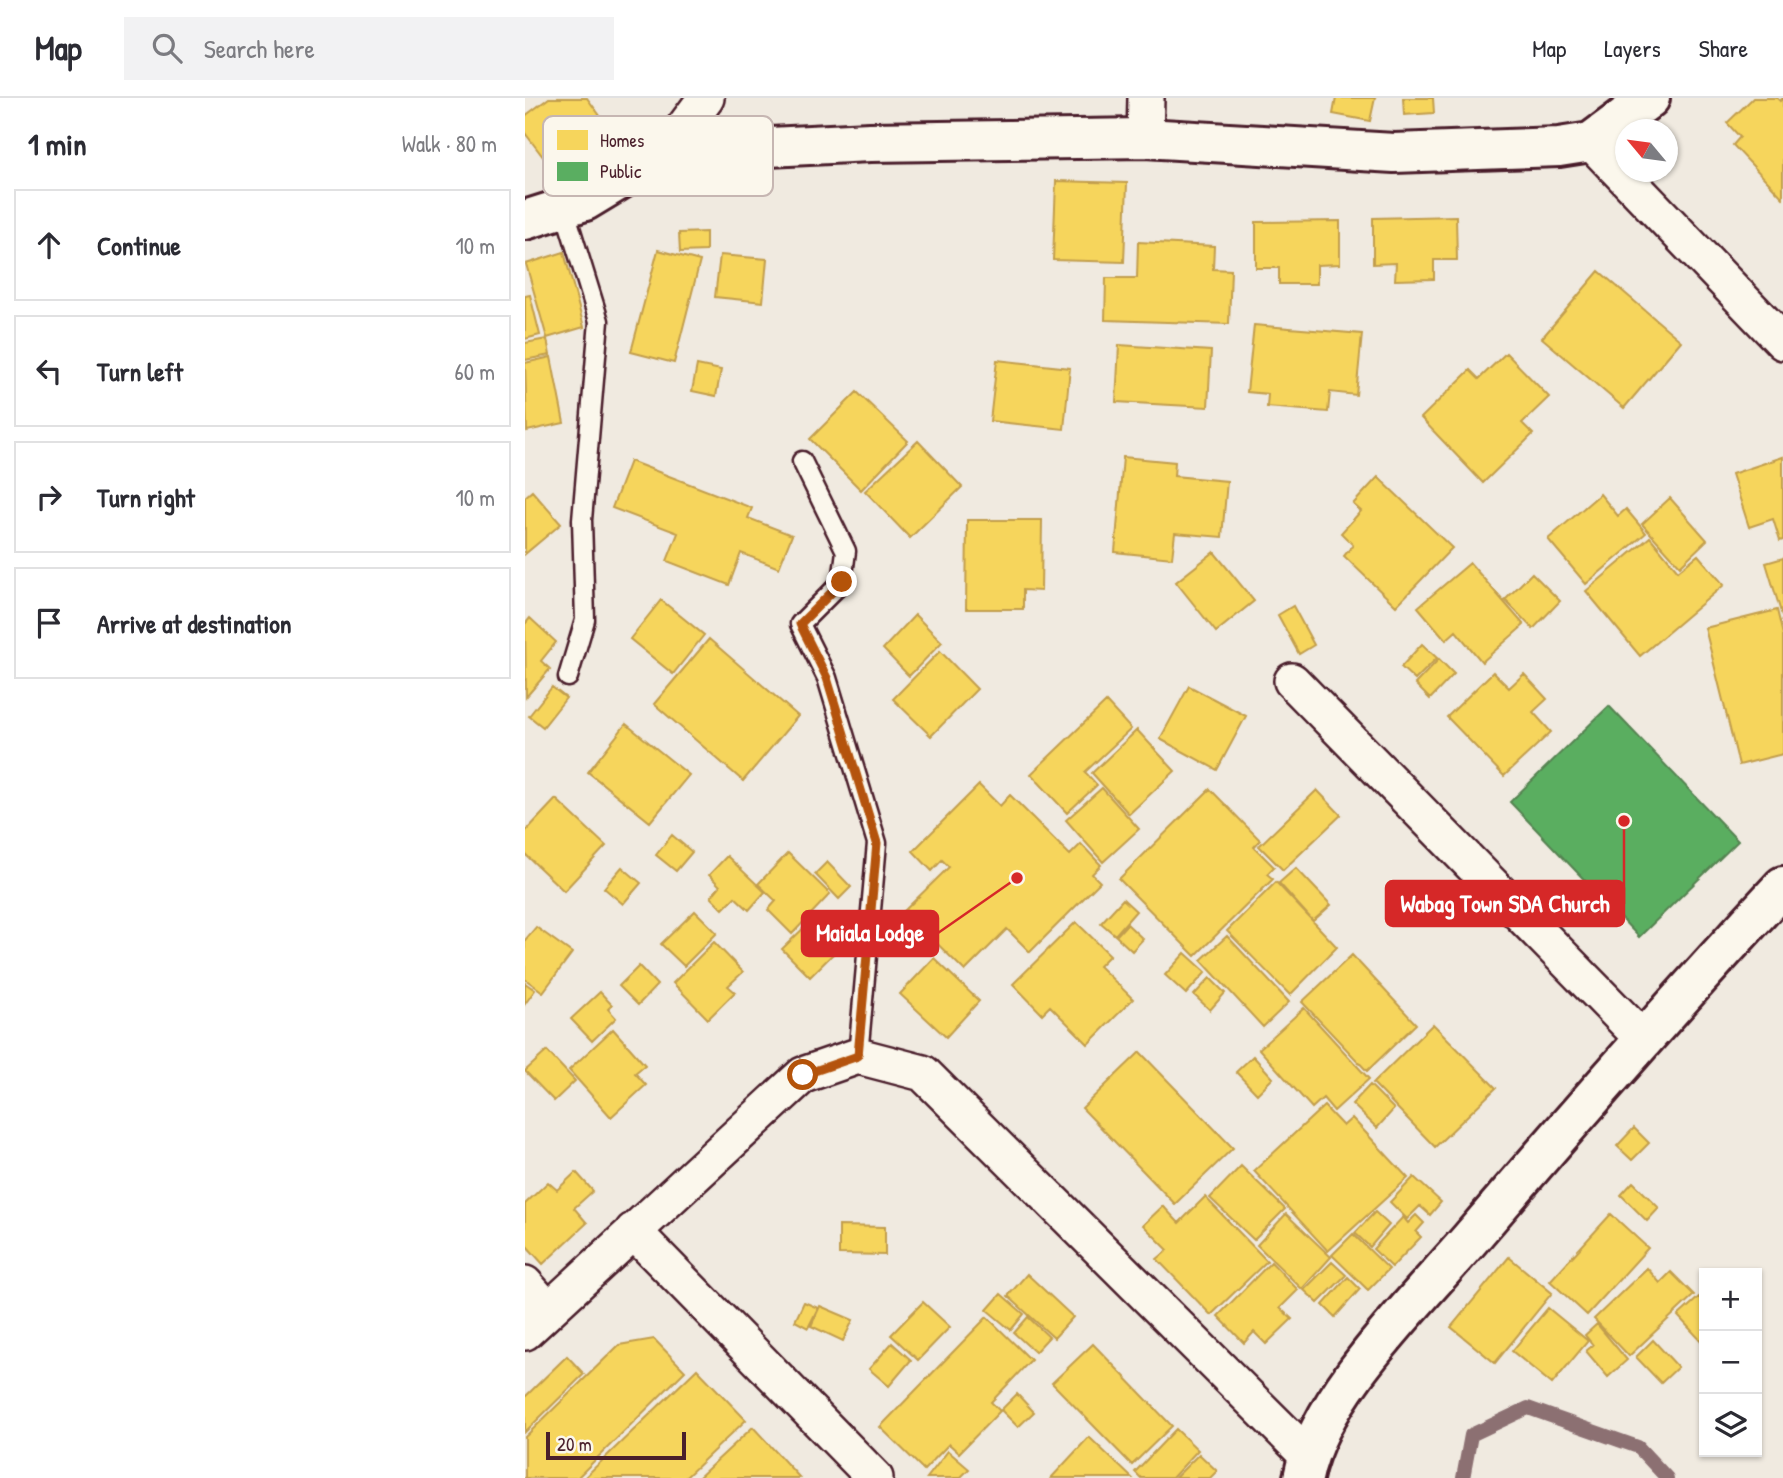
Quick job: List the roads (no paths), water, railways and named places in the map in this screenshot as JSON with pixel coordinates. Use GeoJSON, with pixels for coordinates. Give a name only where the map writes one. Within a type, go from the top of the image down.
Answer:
{"type":"FeatureCollection","features":[{"type":"Feature","properties":{"kind":"street"},"geometry":{"type":"LineString","coordinates":[[693,116],[706,98]]}},
{"type":"Feature","properties":{"kind":"street"},"geometry":{"type":"LineString","coordinates":[[1145,138],[1146,98]]}},
{"type":"Feature","properties":{"kind":"street"},"geometry":{"type":"LineString","coordinates":[[773,147],[870,142],[1145,138],[1394,153],[1559,147],[1591,142],[1650,98]]}},
{"type":"Feature","properties":{"kind":"street"},"geometry":{"type":"LineString","coordinates":[[1591,142],[1783,342]]}},
{"type":"Feature","properties":{"kind":"street"},"geometry":{"type":"LineString","coordinates":[[525,220],[593,196]]}},
{"type":"Feature","properties":{"kind":"street"},"geometry":{"type":"LineString","coordinates":[[1292,681],[1642,1038]]}},
{"type":"Feature","properties":{"kind":"street"},"geometry":{"type":"LineString","coordinates":[[525,1284],[537,1321],[803,1075],[858,1056],[923,1073],[1305,1467],[1350,1379],[1642,1038],[1783,886]]}},
{"type":"Feature","properties":{"kind":"street"},"geometry":{"type":"LineString","coordinates":[[633,1231],[875,1478]]}},
{"type":"Feature","properties":{"kind":"lane"},"geometry":{"type":"LineString","coordinates":[[564,208],[599,321],[582,520],[585,620],[568,677]]}},
{"type":"Feature","properties":{"kind":"lane"},"geometry":{"type":"LineString","coordinates":[[802,461],[846,551],[842,582],[800,624],[827,678],[877,843],[858,1056]]}},
{"type":"Feature","properties":{"kind":"waterway"},"geometry":{"type":"LineString","coordinates":[[1463,1478],[1471,1435],[1528,1408],[1638,1447],[1667,1478]]}},
{"type":"Feature","properties":{"kind":"place","name":"Wabag Town SDA Church"},"geometry":{"type":"Point","coordinates":[1624,821]}},
{"type":"Feature","properties":{"kind":"place","name":"Maiala Lodge"},"geometry":{"type":"Point","coordinates":[1017,878]}}]}
